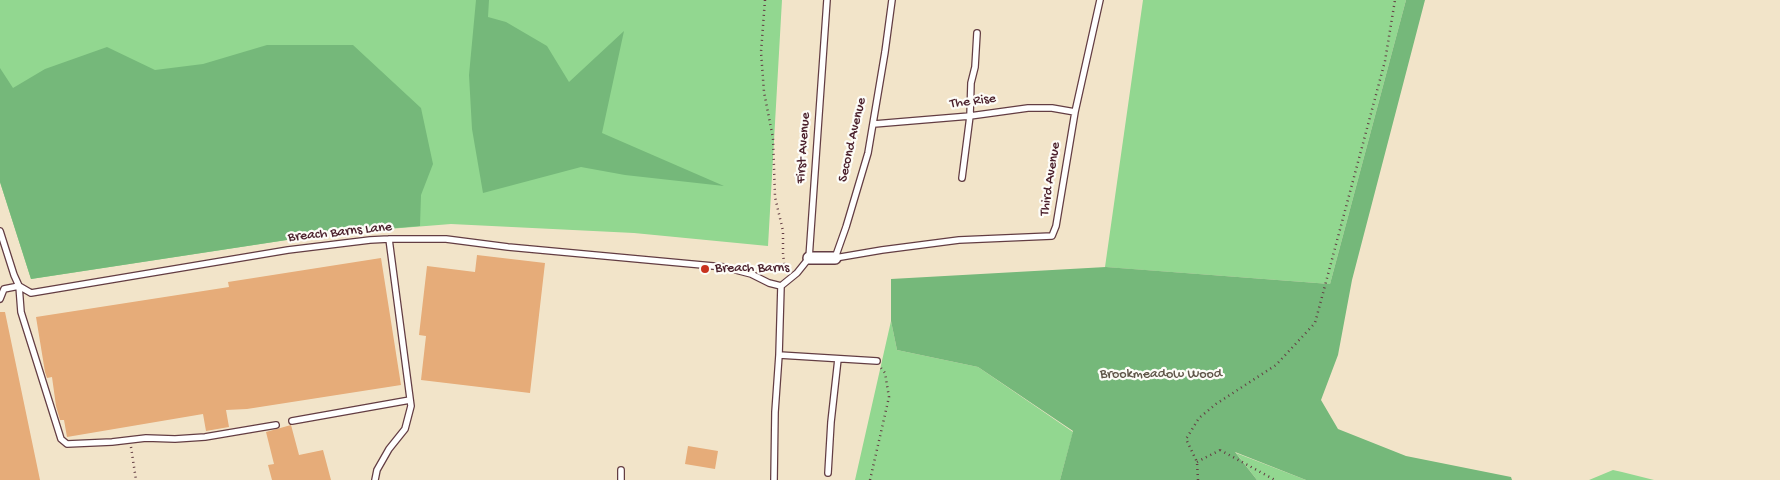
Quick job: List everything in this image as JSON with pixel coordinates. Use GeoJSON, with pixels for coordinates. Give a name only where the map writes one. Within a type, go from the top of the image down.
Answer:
{"type":"FeatureCollection","features":[{"type":"Feature","properties":{"kind":"street"},"geometry":{"type":"LineString","coordinates":[[809,258],[835,258]]}},
{"type":"Feature","properties":{"kind":"lane","name":"First Avenue"},"geometry":{"type":"LineString","coordinates":[[809,258],[827,0]]}},
{"type":"Feature","properties":{"kind":"lane","name":"Second Avenue"},"geometry":{"type":"LineString","coordinates":[[835,258],[865,162],[874,124],[892,0]]}},
{"type":"Feature","properties":{"kind":"lane","name":"Third Avenue"},"geometry":{"type":"LineString","coordinates":[[835,258],[959,240],[1052,236],[1056,226],[1075,112],[1100,0]]}},
{"type":"Feature","properties":{"kind":"lane"},"geometry":{"type":"LineString","coordinates":[[962,178],[970,116],[971,83],[975,67],[977,32]]}},
{"type":"Feature","properties":{"kind":"lane","name":"The Rise"},"geometry":{"type":"LineString","coordinates":[[874,124],[970,116],[1028,108],[1052,108],[1075,112]]}},
{"type":"Feature","properties":{"kind":"lane"},"geometry":{"type":"LineString","coordinates":[[0,231],[19,286],[21,312],[61,439],[66,444],[146,438],[205,437],[276,425]]}},
{"type":"Feature","properties":{"kind":"lane","name":"Breach Barns Lane"},"geometry":{"type":"LineString","coordinates":[[19,286],[31,292],[278,252],[389,239],[446,240],[724,267],[751,274],[769,283],[781,286]]}},
{"type":"Feature","properties":{"kind":"lane"},"geometry":{"type":"LineString","coordinates":[[375,480],[377,470],[389,449],[405,429],[411,406],[389,239]]}},
{"type":"Feature","properties":{"kind":"lane"},"geometry":{"type":"LineString","coordinates":[[774,480],[781,286],[797,273],[809,258]]}},
{"type":"Feature","properties":{"kind":"lane"},"geometry":{"type":"LineString","coordinates":[[0,299],[4,289],[19,286]]}},
{"type":"Feature","properties":{"kind":"lane"},"geometry":{"type":"LineString","coordinates":[[779,355],[876,361]]}},
{"type":"Feature","properties":{"kind":"lane"},"geometry":{"type":"LineString","coordinates":[[828,473],[838,359]]}},
{"type":"Feature","properties":{"kind":"lane"},"geometry":{"type":"LineString","coordinates":[[292,421],[410,400]]}},
{"type":"Feature","properties":{"kind":"lane"},"geometry":{"type":"LineString","coordinates":[[621,470],[621,480]]}},
{"type":"Feature","properties":{"kind":"path"},"geometry":{"type":"LineString","coordinates":[[765,0],[761,52],[764,92],[774,138],[775,197],[783,231],[785,272],[781,286]]}},
{"type":"Feature","properties":{"kind":"path"},"geometry":{"type":"LineString","coordinates":[[1198,480],[1198,462],[1186,438],[1199,418],[1216,404],[1276,365],[1315,323],[1385,61],[1395,0]]}},
{"type":"Feature","properties":{"kind":"path"},"geometry":{"type":"LineString","coordinates":[[870,480],[889,397],[885,374],[876,361]]}},
{"type":"Feature","properties":{"kind":"path"},"geometry":{"type":"LineString","coordinates":[[130,440],[136,480]]}},
{"type":"Feature","properties":{"kind":"path"},"geometry":{"type":"LineString","coordinates":[[1198,462],[1221,449],[1275,480]]}},
{"type":"Feature","properties":{"kind":"green space"},"geometry":{"type":"Polygon","coordinates":[[[0,0],[782,0],[768,246],[634,233],[451,224],[326,234],[31,279],[0,182],[0,0]]]}},
{"type":"Feature","properties":{"kind":"green space"},"geometry":{"type":"Polygon","coordinates":[[[476,0],[489,0],[488,17],[506,22],[547,46],[569,82],[624,31],[602,133],[724,186],[625,175],[581,167],[483,193],[472,129],[469,75],[476,0]]]}},
{"type":"Feature","properties":{"kind":"green space"},"geometry":{"type":"Polygon","coordinates":[[[1143,0],[1406,0],[1330,284],[1105,267],[1143,0]]]}},
{"type":"Feature","properties":{"kind":"green space","name":"Brookmeadow Wood"},"geometry":{"type":"Polygon","coordinates":[[[1406,0],[1425,0],[1352,280],[1338,355],[1321,400],[1338,429],[1406,456],[1511,477],[1512,480],[1306,480],[1235,452],[1257,480],[1060,480],[1073,431],[978,367],[897,350],[891,321],[891,279],[1106,267],[1330,284],[1406,0]]]}},
{"type":"Feature","properties":{"kind":"green space"},"geometry":{"type":"Polygon","coordinates":[[[267,45],[353,45],[421,108],[433,164],[421,195],[420,226],[326,234],[31,279],[0,182],[0,68],[13,88],[45,69],[107,47],[155,70],[203,64],[267,45]]]}},
{"type":"Feature","properties":{"kind":"green space"},"geometry":{"type":"Polygon","coordinates":[[[891,321],[897,350],[978,367],[1073,432],[1060,480],[855,480],[891,321]]]}},
{"type":"Feature","properties":{"kind":"green space"},"geometry":{"type":"Polygon","coordinates":[[[1236,453],[1306,480],[1257,480],[1236,453]]]}},
{"type":"Feature","properties":{"kind":"green space"},"geometry":{"type":"Polygon","coordinates":[[[1613,470],[1622,472],[1654,480],[1589,480],[1613,470]]]}},
{"type":"Feature","properties":{"kind":"building"},"geometry":{"type":"Polygon","coordinates":[[[477,255],[545,263],[530,393],[421,380],[426,336],[419,335],[427,266],[475,272],[477,255]]]}},
{"type":"Feature","properties":{"kind":"building"},"geometry":{"type":"Polygon","coordinates":[[[381,258],[401,385],[247,409],[226,410],[229,427],[206,431],[203,414],[67,437],[64,420],[60,420],[56,406],[52,377],[47,378],[45,372],[36,317],[229,287],[228,282],[381,258]]]}},
{"type":"Feature","properties":{"kind":"building"},"geometry":{"type":"Polygon","coordinates":[[[0,312],[5,312],[40,480],[0,480],[0,312]]]}},
{"type":"Feature","properties":{"kind":"building"},"geometry":{"type":"Polygon","coordinates":[[[291,425],[299,455],[323,450],[331,480],[272,480],[268,465],[274,464],[266,432],[291,425]]]}},
{"type":"Feature","properties":{"kind":"building"},"geometry":{"type":"Polygon","coordinates":[[[688,446],[718,451],[715,469],[685,464],[688,446]]]}},
{"type":"Feature","properties":{"kind":"place","name":"Breach Barns"},"geometry":{"type":"Point","coordinates":[705,269]}}]}
